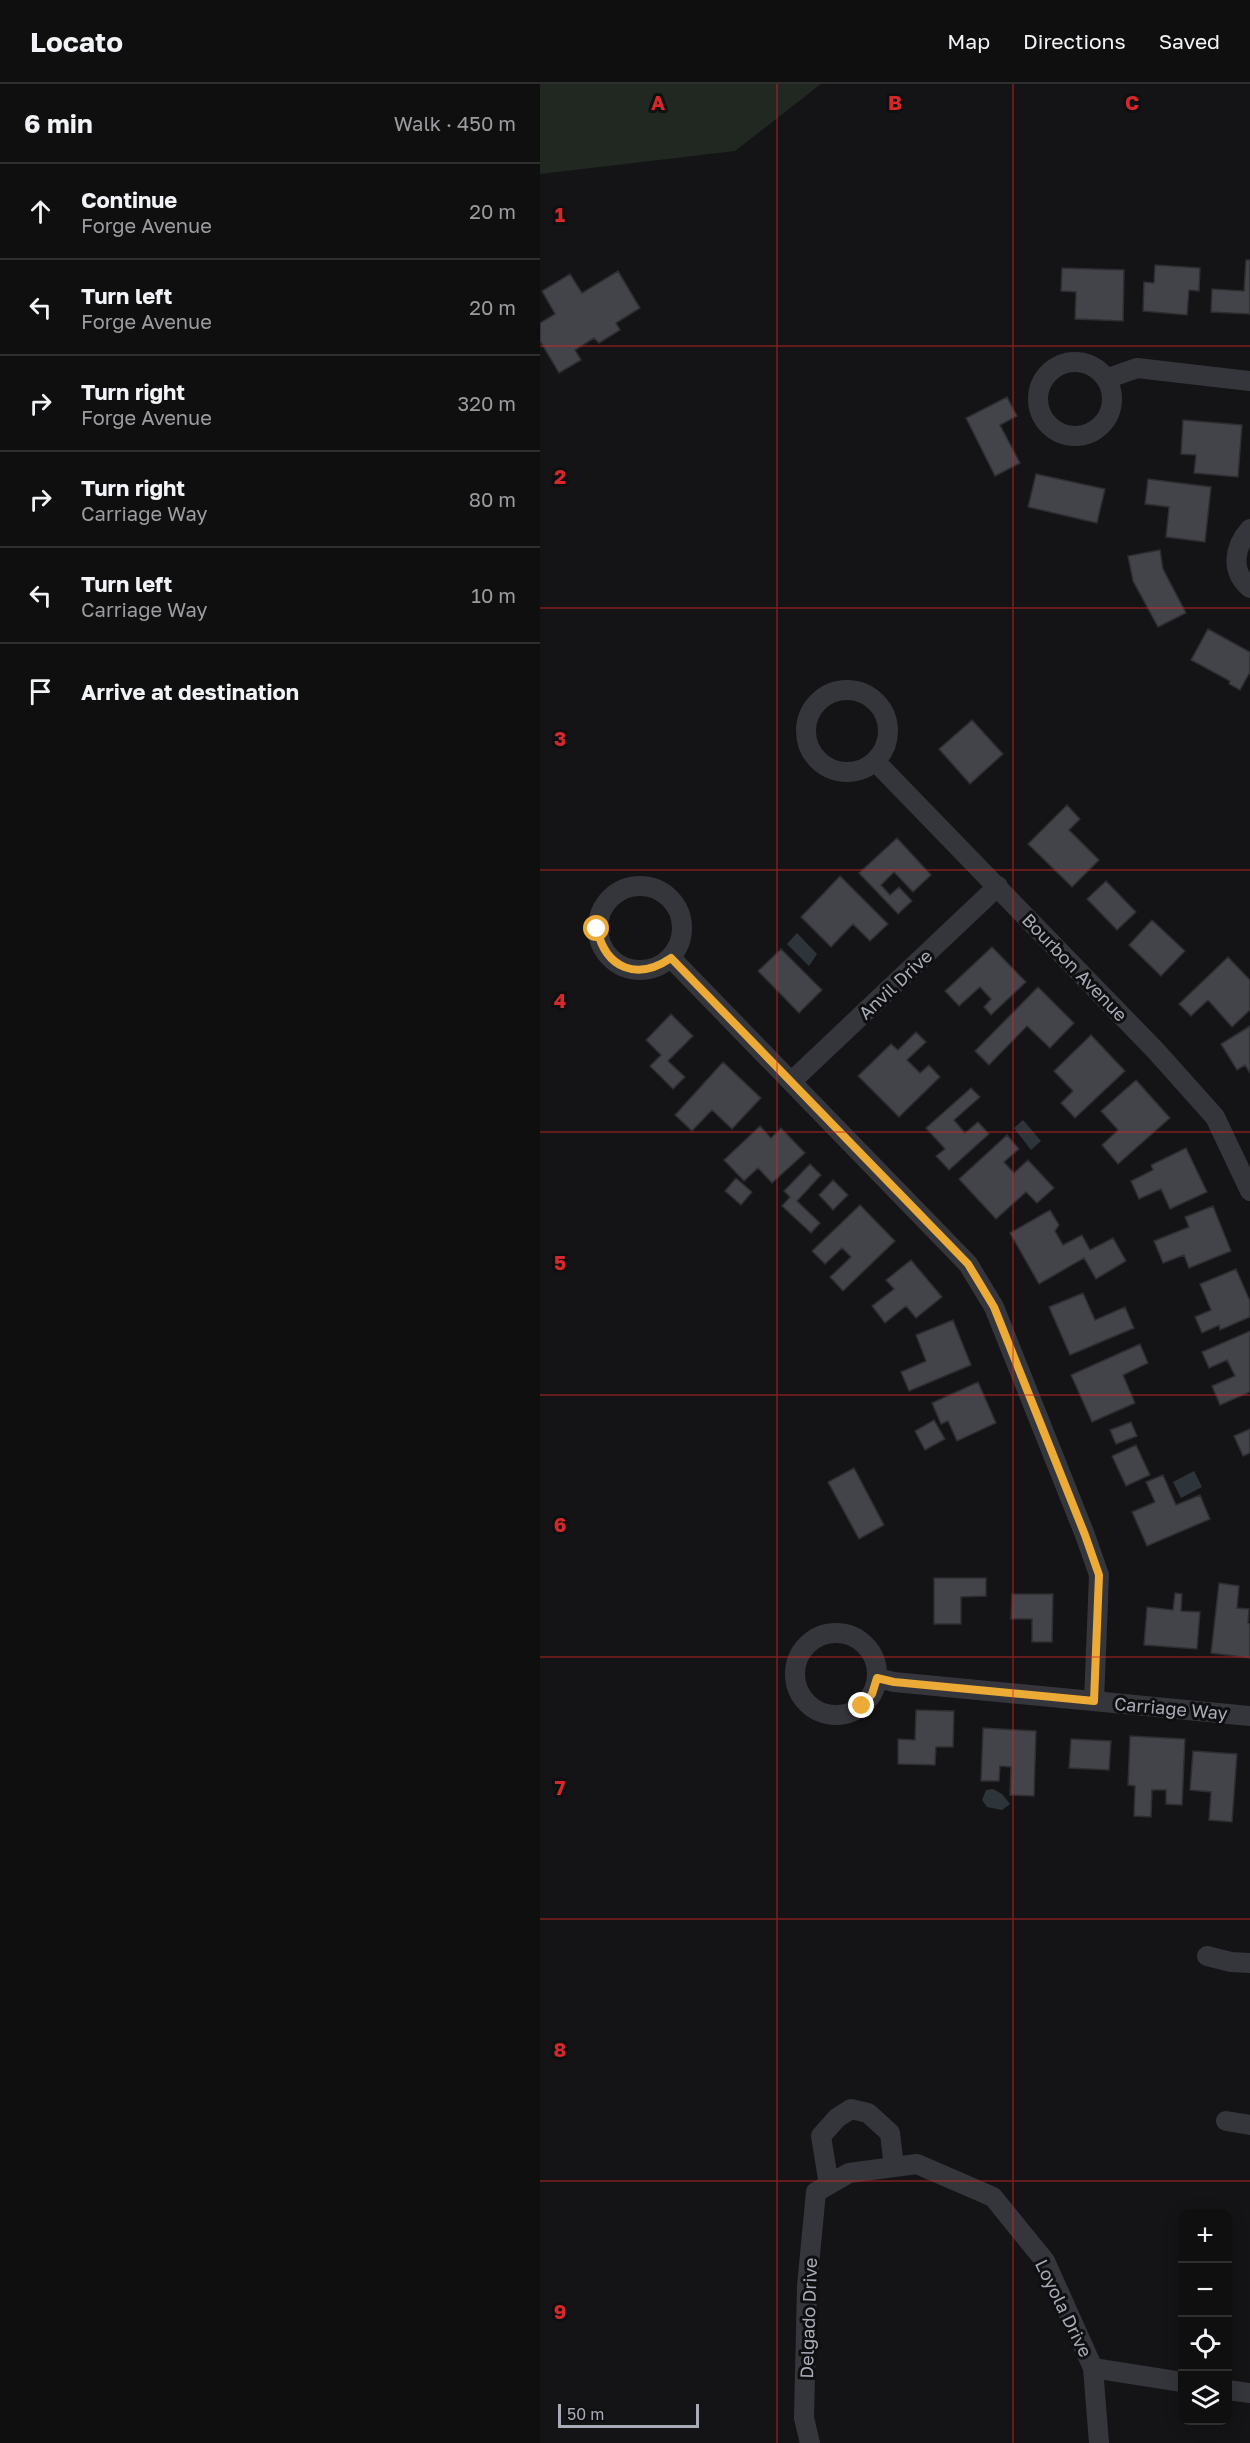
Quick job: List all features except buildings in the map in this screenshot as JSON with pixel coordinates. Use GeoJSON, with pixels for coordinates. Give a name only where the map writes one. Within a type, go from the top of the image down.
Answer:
{"type":"FeatureCollection","features":[{"type":"Feature","properties":{"kind":"street"},"geometry":{"type":"LineString","coordinates":[[1106,379],[1137,368],[1250,381]]}},
{"type":"Feature","properties":{"kind":"street"},"geometry":{"type":"LineString","coordinates":[[1250,529],[1241,539],[1236,554],[1237,569],[1244,583],[1250,588]]}},
{"type":"Feature","properties":{"kind":"street"},"geometry":{"type":"LineString","coordinates":[[848,690],[864,693],[877,703],[885,717],[888,732],[885,748],[875,761],[862,770],[846,773],[830,769],[817,760],[808,746],[806,730],[811,712],[818,701],[832,693],[848,690]]}},
{"type":"Feature","properties":{"kind":"street","name":"Bourbon Avenue"},"geometry":{"type":"LineString","coordinates":[[875,761],[1156,1051],[1215,1117],[1250,1191]]}},
{"type":"Feature","properties":{"kind":"street"},"geometry":{"type":"LineString","coordinates":[[639,886],[656,889],[669,898],[679,911],[682,928],[680,944],[671,958],[657,968],[641,971],[625,968],[610,959],[601,945],[597,929],[601,913],[609,899],[623,889],[639,886]]}},
{"type":"Feature","properties":{"kind":"street","name":"Anvil Drive"},"geometry":{"type":"LineString","coordinates":[[792,1082],[998,886]]}},
{"type":"Feature","properties":{"kind":"street"},"geometry":{"type":"LineString","coordinates":[[671,958],[968,1264],[994,1307],[1099,1575],[1094,1701]]}},
{"type":"Feature","properties":{"kind":"street"},"geometry":{"type":"LineString","coordinates":[[839,1633],[855,1637],[867,1648],[875,1662],[877,1678],[872,1694],[862,1706],[848,1714],[832,1716],[816,1711],[804,1701],[796,1687],[794,1670],[799,1655],[809,1642],[823,1635],[839,1633]]}},
{"type":"Feature","properties":{"kind":"street","name":"Carriage Way"},"geometry":{"type":"LineString","coordinates":[[877,1678],[894,1682],[1250,1716]]}},
{"type":"Feature","properties":{"kind":"street"},"geometry":{"type":"LineString","coordinates":[[1207,1956],[1231,1962],[1250,1963]]}},
{"type":"Feature","properties":{"kind":"street","name":"Delgado Drive"},"geometry":{"type":"LineString","coordinates":[[810,2443],[804,2418],[807,2297],[822,2188],[821,2136],[837,2118],[851,2109],[868,2112],[890,2133],[894,2167]]}},
{"type":"Feature","properties":{"kind":"street"},"geometry":{"type":"LineString","coordinates":[[1226,2121],[1250,2125]]}},
{"type":"Feature","properties":{"kind":"street","name":"Loyola Drive"},"geometry":{"type":"LineString","coordinates":[[822,2188],[849,2173],[917,2164],[993,2198],[1045,2261],[1093,2368],[1099,2443]]}},
{"type":"Feature","properties":{"kind":"street"},"geometry":{"type":"LineString","coordinates":[[1093,2368],[1178,2381]]}},
{"type":"Feature","properties":{"kind":"street"},"geometry":{"type":"LineString","coordinates":[[1232,2391],[1250,2393]]}},
{"type":"Feature","properties":{"kind":"shaded area"},"geometry":{"type":"Polygon","coordinates":[[[540,84],[821,84],[735,151],[540,174],[540,84]]]}},
{"type":"Feature","properties":{"kind":"shaded area"},"geometry":{"type":"Polygon","coordinates":[[[797,933],[817,954],[809,966],[787,944],[797,933]]]}},
{"type":"Feature","properties":{"kind":"shaded area"},"geometry":{"type":"Polygon","coordinates":[[[1023,1120],[1041,1141],[1031,1150],[1014,1128],[1023,1120]]]}},
{"type":"Feature","properties":{"kind":"shaded area"},"geometry":{"type":"Polygon","coordinates":[[[1194,1471],[1202,1487],[1181,1498],[1173,1482],[1194,1471]]]}},
{"type":"Feature","properties":{"kind":"shaded area"},"geometry":{"type":"Polygon","coordinates":[[[993,1789],[1002,1794],[1010,1804],[1002,1810],[987,1807],[982,1800],[986,1790],[993,1789]]]}},
{"type":"Feature","properties":{"kind":"route"},"geometry":{"type":"LineString","coordinates":[[597,929],[601,945],[610,959],[625,968],[641,971],[657,968],[671,958],[968,1264],[994,1307],[1099,1575],[1094,1701],[894,1682],[877,1678],[872,1694],[862,1706]]}}]}
